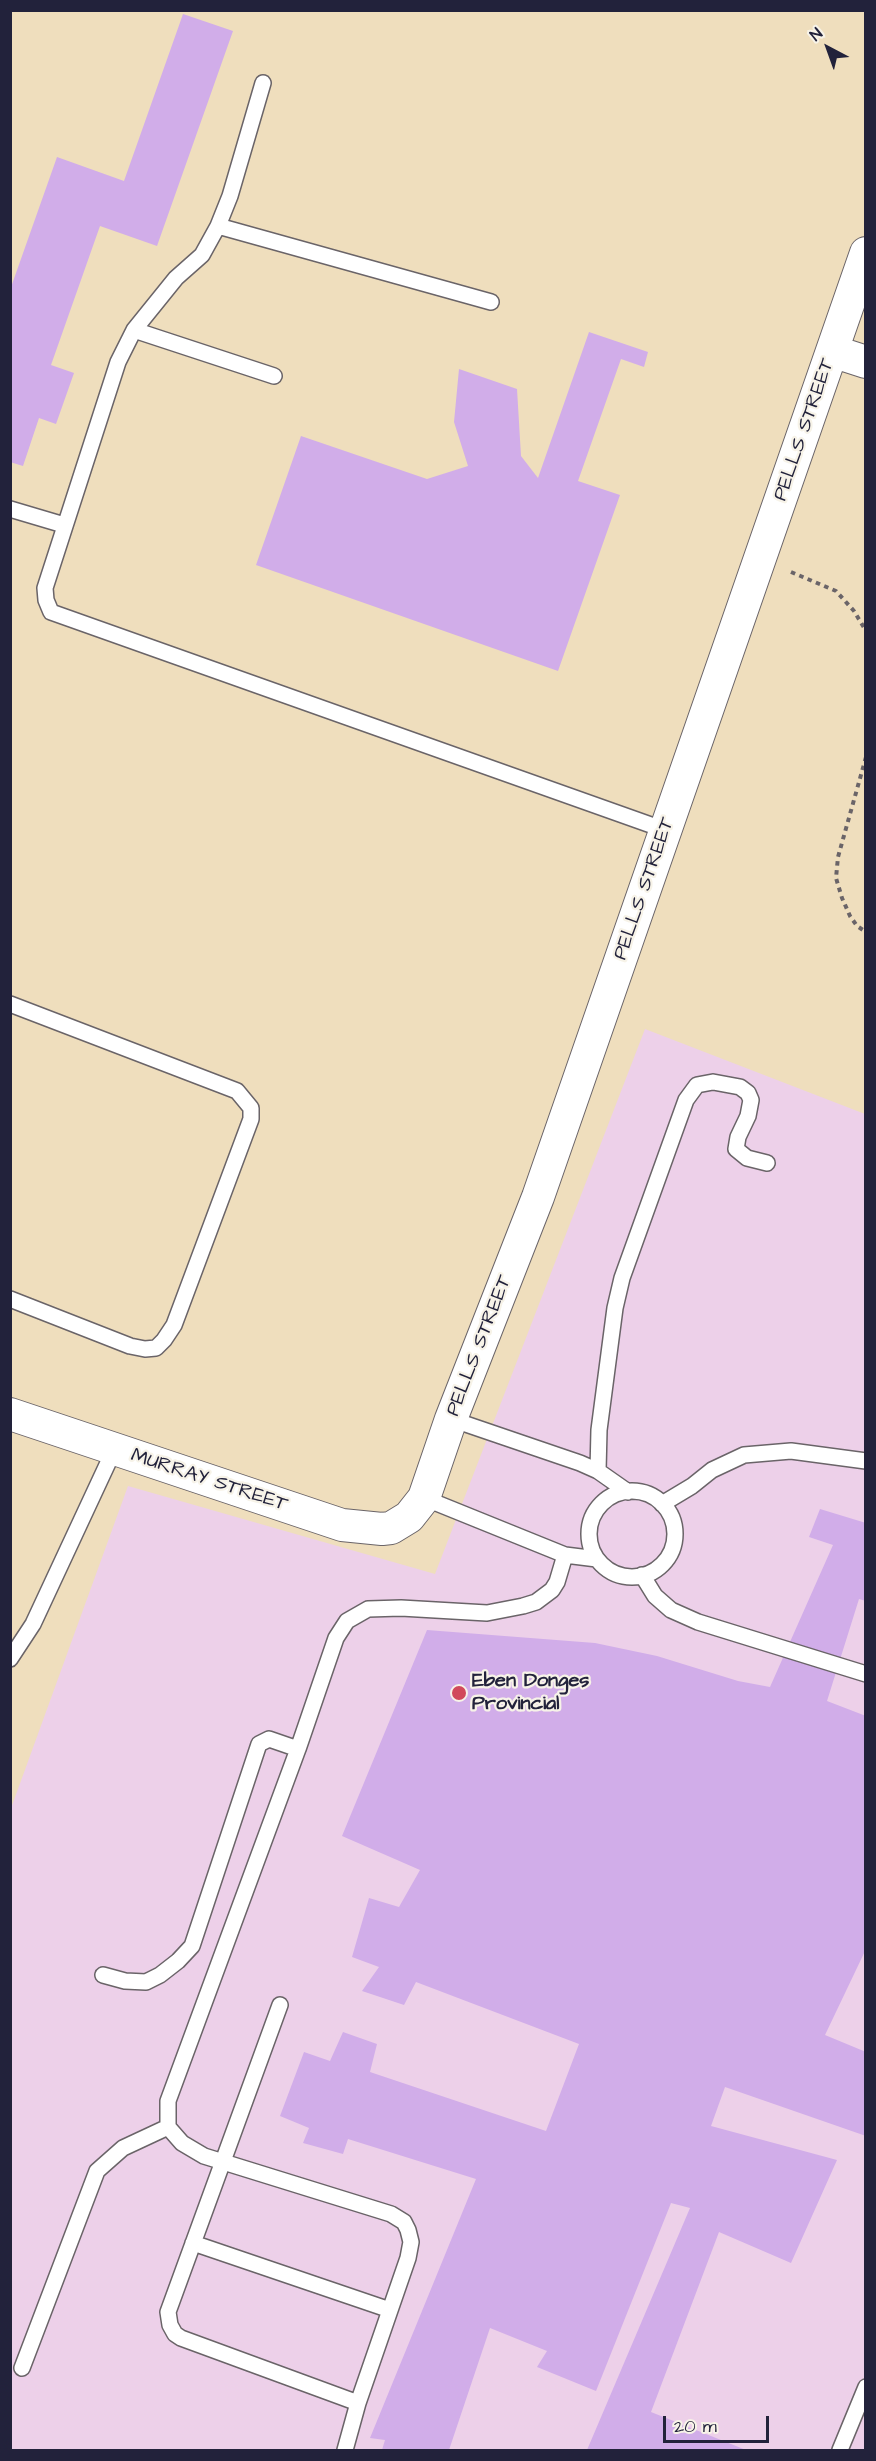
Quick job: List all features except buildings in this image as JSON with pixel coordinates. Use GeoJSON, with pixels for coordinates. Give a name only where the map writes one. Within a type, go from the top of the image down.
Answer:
{"type":"FeatureCollection","features":[{"type":"Feature","properties":{"kind":"street","name":"PELLS STREET"},"geometry":{"type":"LineString","coordinates":[[417,1508],[538,1197],[866,253]]}},
{"type":"Feature","properties":{"kind":"street"},"geometry":{"type":"LineString","coordinates":[[832,351],[866,362]]}},
{"type":"Feature","properties":{"kind":"street","name":"MURRAY STREET"},"geometry":{"type":"LineString","coordinates":[[10,1414],[342,1525],[391,1528],[417,1508]]}},
{"type":"Feature","properties":{"kind":"lane"},"geometry":{"type":"LineString","coordinates":[[263,82],[230,196],[218,226],[202,255],[176,279],[134,330],[118,362],[45,588],[46,600],[51,612],[665,830]]}},
{"type":"Feature","properties":{"kind":"lane"},"geometry":{"type":"LineString","coordinates":[[218,226],[491,302]]}},
{"type":"Feature","properties":{"kind":"lane"},"geometry":{"type":"LineString","coordinates":[[134,330],[274,376]]}},
{"type":"Feature","properties":{"kind":"lane"},"geometry":{"type":"LineString","coordinates":[[10,509],[64,525]]}},
{"type":"Feature","properties":{"kind":"lane"},"geometry":{"type":"LineString","coordinates":[[10,1004],[237,1091],[251,1108],[251,1119],[174,1325],[156,1348],[145,1349],[130,1346],[10,1299]]}},
{"type":"Feature","properties":{"kind":"lane"},"geometry":{"type":"LineString","coordinates":[[598,1471],[599,1430],[617,1298],[687,1100],[697,1085],[713,1082],[740,1087],[748,1093],[751,1100],[748,1116],[738,1137],[736,1149],[747,1158],[767,1163]]}},
{"type":"Feature","properties":{"kind":"lane"},"geometry":{"type":"LineString","coordinates":[[450,1419],[539,1448],[598,1471],[628,1492]]}},
{"type":"Feature","properties":{"kind":"lane"},"geometry":{"type":"LineString","coordinates":[[10,1659],[33,1624],[114,1450]]}},
{"type":"Feature","properties":{"kind":"lane"},"geometry":{"type":"LineString","coordinates":[[662,1504],[692,1486],[712,1470],[744,1455],[791,1451],[866,1461]]}},
{"type":"Feature","properties":{"kind":"lane"},"geometry":{"type":"LineString","coordinates":[[417,1508],[565,1555],[597,1560],[615,1574],[627,1576],[642,1575],[663,1564],[673,1544],[673,1524],[669,1513],[662,1504],[649,1495],[628,1492],[617,1494],[604,1502],[592,1518],[589,1538],[597,1560]]}},
{"type":"Feature","properties":{"kind":"lane"},"geometry":{"type":"LineString","coordinates":[[345,2451],[358,2403],[408,2258],[411,2242],[404,2222],[391,2214],[204,2156],[182,2143],[168,2127],[166,2115],[168,2101],[298,1749],[336,1638],[347,1621],[368,1609],[401,1608],[487,1613],[523,1606],[536,1602],[552,1590],[557,1582],[565,1555]]}},
{"type":"Feature","properties":{"kind":"lane"},"geometry":{"type":"LineString","coordinates":[[642,1575],[655,1596],[671,1610],[689,1618],[866,1674]]}},
{"type":"Feature","properties":{"kind":"lane"},"geometry":{"type":"LineString","coordinates":[[103,1975],[125,1981],[146,1982],[160,1975],[178,1961],[192,1946],[259,1744],[269,1739],[298,1749]]}},
{"type":"Feature","properties":{"kind":"lane"},"geometry":{"type":"LineString","coordinates":[[280,2006],[168,2312],[175,2334],[358,2403]]}},
{"type":"Feature","properties":{"kind":"lane"},"geometry":{"type":"LineString","coordinates":[[22,2368],[97,2171],[123,2148],[168,2127]]}},
{"type":"Feature","properties":{"kind":"lane"},"geometry":{"type":"LineString","coordinates":[[193,2243],[390,2310]]}},
{"type":"Feature","properties":{"kind":"lane"},"geometry":{"type":"LineString","coordinates":[[840,2451],[866,2387]]}},
{"type":"Feature","properties":{"kind":"path"},"geometry":{"type":"LineString","coordinates":[[760,560],[836,591],[854,611],[866,631]]}},
{"type":"Feature","properties":{"kind":"path"},"geometry":{"type":"LineString","coordinates":[[866,758],[838,857],[836,878],[850,916],[857,926],[866,932]]}},
{"type":"Feature","properties":{"kind":"shaded area","name":"Eben Donges Provincial"},"geometry":{"type":"Polygon","coordinates":[[[645,1029],[865,1114],[865,2450],[11,2450],[10,1811],[128,1486],[435,1574],[645,1029]]]}},
{"type":"Feature","properties":{"kind":"place","name":"Eben Donges Provincial"},"geometry":{"type":"Point","coordinates":[459,1693]}}]}
